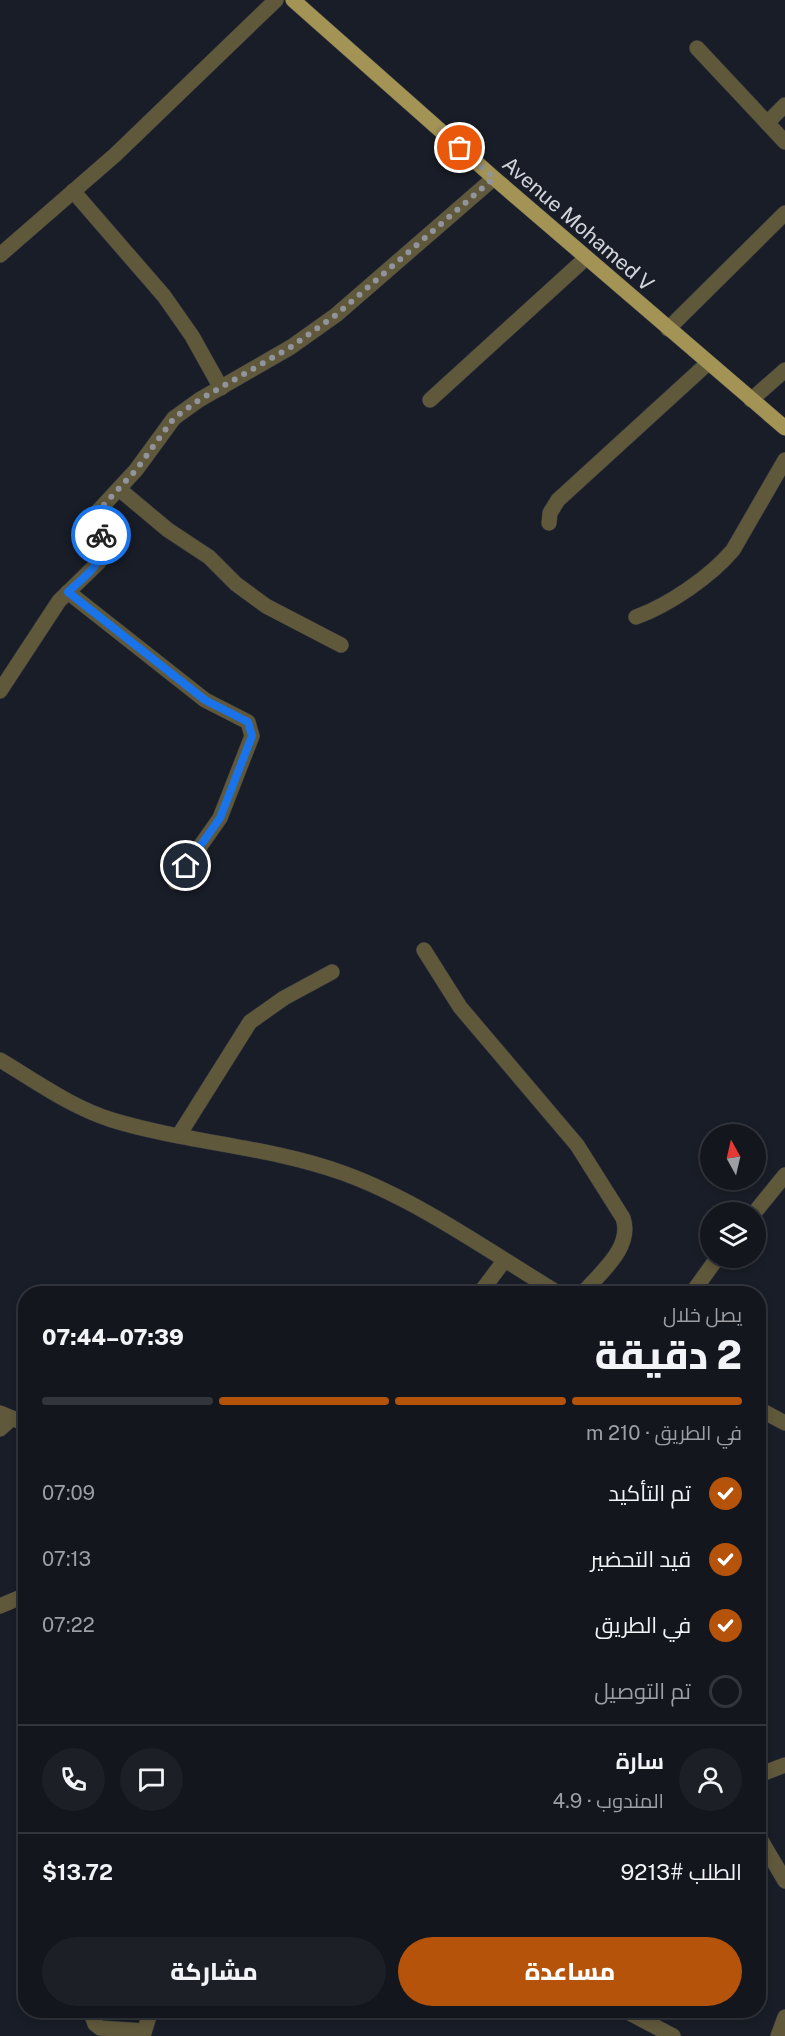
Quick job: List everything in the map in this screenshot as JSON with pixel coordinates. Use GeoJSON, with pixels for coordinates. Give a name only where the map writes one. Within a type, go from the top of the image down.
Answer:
{"type":"FeatureCollection","features":[{"type":"Feature","properties":{"kind":"main road","name":"Avenue Mohamed V"},"geometry":{"type":"LineString","coordinates":[[293,0],[494,178],[785,428]]}},
{"type":"Feature","properties":{"kind":"street"},"geometry":{"type":"LineString","coordinates":[[0,255],[115,155],[276,0]]}},
{"type":"Feature","properties":{"kind":"street"},"geometry":{"type":"LineString","coordinates":[[697,48],[785,142]]}},
{"type":"Feature","properties":{"kind":"street"},"geometry":{"type":"LineString","coordinates":[[767,123],[785,105]]}},
{"type":"Feature","properties":{"kind":"street"},"geometry":{"type":"LineString","coordinates":[[0,691],[68,592],[99,562],[104,554],[98,515],[103,504],[136,470],[174,418],[291,347],[336,315],[494,178]]}},
{"type":"Feature","properties":{"kind":"street"},"geometry":{"type":"LineString","coordinates":[[73,191],[164,296],[192,336],[221,388]]}},
{"type":"Feature","properties":{"kind":"street"},"geometry":{"type":"LineString","coordinates":[[668,329],[785,213]]}},
{"type":"Feature","properties":{"kind":"street"},"geometry":{"type":"LineString","coordinates":[[430,400],[586,258]]}},
{"type":"Feature","properties":{"kind":"street"},"geometry":{"type":"LineString","coordinates":[[549,523],[550,513],[558,500],[708,363]]}},
{"type":"Feature","properties":{"kind":"street"},"geometry":{"type":"LineString","coordinates":[[751,400],[785,370]]}},
{"type":"Feature","properties":{"kind":"street"},"geometry":{"type":"LineString","coordinates":[[636,617],[655,610],[724,561],[734,550],[785,460]]}},
{"type":"Feature","properties":{"kind":"street"},"geometry":{"type":"LineString","coordinates":[[119,489],[168,530],[208,557],[236,584],[266,606],[341,645]]}},
{"type":"Feature","properties":{"kind":"street"},"geometry":{"type":"LineString","coordinates":[[68,592],[205,700],[248,722],[252,728],[250,742],[220,818],[175,882]]}},
{"type":"Feature","properties":{"kind":"street"},"geometry":{"type":"LineString","coordinates":[[424,950],[460,1007],[577,1145],[623,1218],[625,1240],[589,1286]]}},
{"type":"Feature","properties":{"kind":"street"},"geometry":{"type":"LineString","coordinates":[[179,1135],[250,1022],[284,998],[332,972]]}},
{"type":"Feature","properties":{"kind":"street"},"geometry":{"type":"LineString","coordinates":[[0,1059],[49,1091],[113,1120],[288,1155],[346,1174],[398,1197],[546,1286]]}},
{"type":"Feature","properties":{"kind":"street"},"geometry":{"type":"LineString","coordinates":[[763,1202],[785,1175]]}},
{"type":"Feature","properties":{"kind":"street"},"geometry":{"type":"LineString","coordinates":[[485,1286],[504,1261]]}},
{"type":"Feature","properties":{"kind":"street"},"geometry":{"type":"LineString","coordinates":[[697,1286],[710,1268]]}},
{"type":"Feature","properties":{"kind":"street"},"geometry":{"type":"LineString","coordinates":[[766,1413],[785,1423]]}},
{"type":"Feature","properties":{"kind":"street"},"geometry":{"type":"LineString","coordinates":[[0,1429],[13,1419]]}},
{"type":"Feature","properties":{"kind":"street"},"geometry":{"type":"LineString","coordinates":[[0,1606],[18,1598]]}},
{"type":"Feature","properties":{"kind":"street"},"geometry":{"type":"LineString","coordinates":[[766,1772],[785,1765]]}},
{"type":"Feature","properties":{"kind":"street"},"geometry":{"type":"LineString","coordinates":[[766,1849],[785,1881]]}},
{"type":"Feature","properties":{"kind":"street"},"geometry":{"type":"LineString","coordinates":[[778,2036],[785,2017]]}},
{"type":"Feature","properties":{"kind":"street"},"geometry":{"type":"LineString","coordinates":[[93,2018],[100,2028],[143,2034],[148,2018]]}},
{"type":"Feature","properties":{"kind":"street"},"geometry":{"type":"LineString","coordinates":[[639,2018],[673,2036]]}},
{"type":"Feature","properties":{"kind":"way so far"},"geometry":{"type":"LineString","coordinates":[[101,535],[99,510],[136,470],[174,418],[199,400],[291,347],[336,315],[494,178],[460,148]]}},
{"type":"Feature","properties":{"kind":"route"},"geometry":{"type":"LineString","coordinates":[[101,535],[104,554],[99,562],[68,592],[205,700],[233,713],[248,722],[252,728],[252,736],[228,802],[220,818],[186,866]]}}]}
